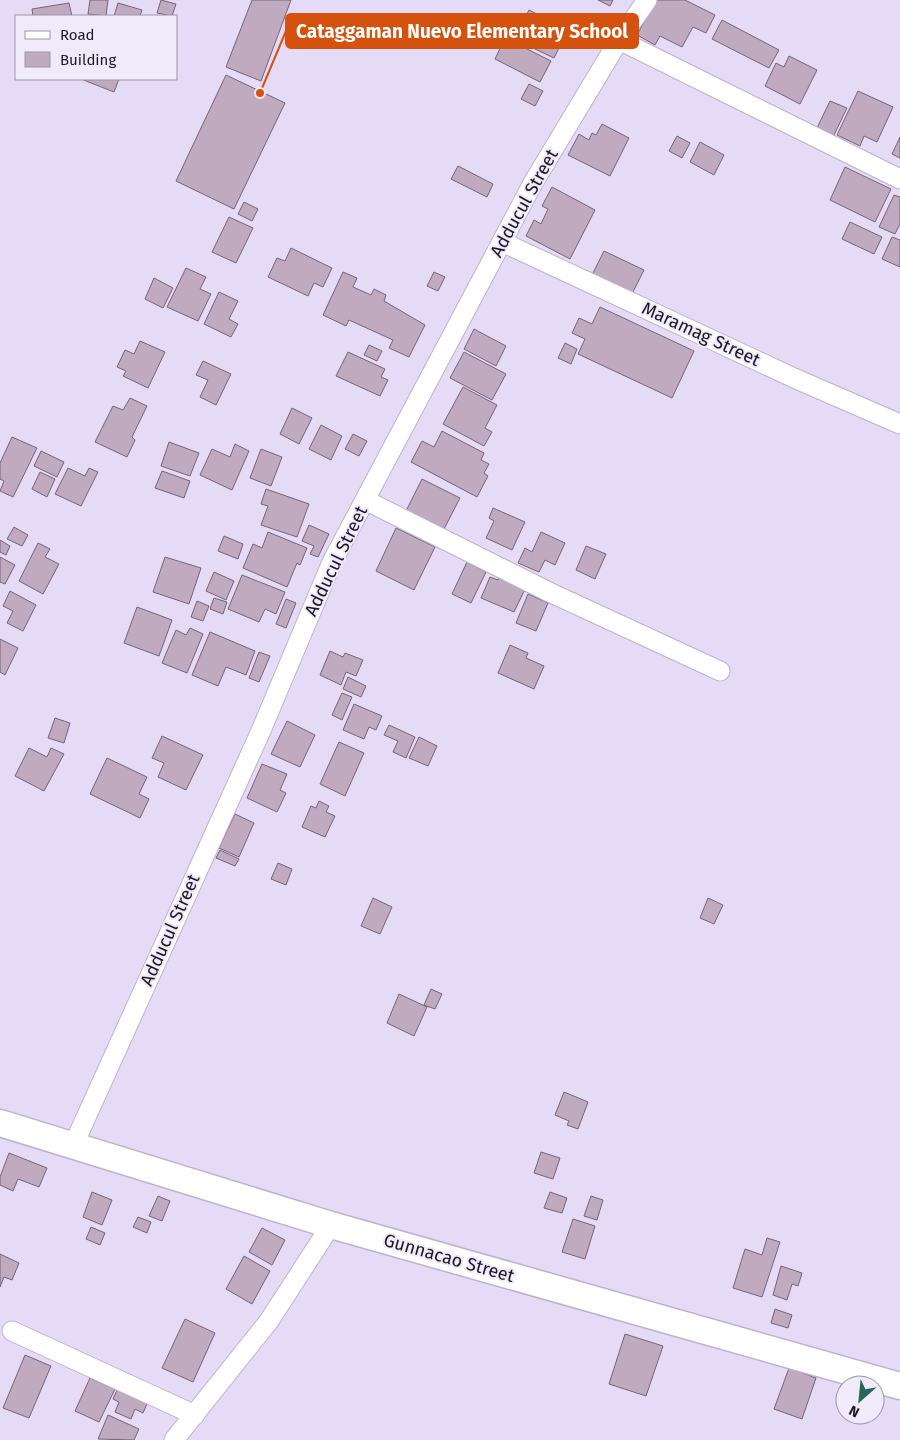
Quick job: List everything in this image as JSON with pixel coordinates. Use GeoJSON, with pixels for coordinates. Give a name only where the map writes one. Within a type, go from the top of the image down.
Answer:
{"type":"FeatureCollection","features":[{"type":"Feature","properties":{"kind":"street","name":"Adducul Street"},"geometry":{"type":"LineString","coordinates":[[72,1146],[260,733],[332,562],[533,183],[619,40],[646,0]]}},
{"type":"Feature","properties":{"kind":"street"},"geometry":{"type":"LineString","coordinates":[[619,40],[900,179]]}},
{"type":"Feature","properties":{"kind":"street","name":"Maramag Street"},"geometry":{"type":"LineString","coordinates":[[502,242],[794,378],[900,424]]}},
{"type":"Feature","properties":{"kind":"street"},"geometry":{"type":"LineString","coordinates":[[365,500],[549,592],[720,671]]}},
{"type":"Feature","properties":{"kind":"street","name":"Gunnacao Street"},"geometry":{"type":"LineString","coordinates":[[0,1123],[331,1225],[900,1386]]}},
{"type":"Feature","properties":{"kind":"street"},"geometry":{"type":"LineString","coordinates":[[174,1440],[269,1321],[331,1225]]}},
{"type":"Feature","properties":{"kind":"street"},"geometry":{"type":"LineString","coordinates":[[12,1331],[195,1414]]}},
{"type":"Feature","properties":{"kind":"building"},"geometry":{"type":"Polygon","coordinates":[[[90,0],[108,0],[106,15],[88,14],[90,0]]]}},
{"type":"Feature","properties":{"kind":"building"},"geometry":{"type":"Polygon","coordinates":[[[161,0],[176,4],[172,15],[157,13],[161,0]]]}},
{"type":"Feature","properties":{"kind":"building"},"geometry":{"type":"Polygon","coordinates":[[[252,0],[291,0],[261,81],[226,67],[252,0]]]}},
{"type":"Feature","properties":{"kind":"building"},"geometry":{"type":"Polygon","coordinates":[[[598,0],[613,0],[610,6],[598,0]]]}},
{"type":"Feature","properties":{"kind":"building"},"geometry":{"type":"Polygon","coordinates":[[[655,0],[685,0],[715,15],[706,33],[693,27],[682,47],[660,36],[655,45],[637,35],[655,0]]]}},
{"type":"Feature","properties":{"kind":"building"},"geometry":{"type":"Polygon","coordinates":[[[69,3],[72,15],[33,15],[32,9],[69,3]]]}},
{"type":"Feature","properties":{"kind":"building"},"geometry":{"type":"Polygon","coordinates":[[[118,3],[142,10],[140,15],[114,15],[118,3]]]}},
{"type":"Feature","properties":{"kind":"building"},"geometry":{"type":"Polygon","coordinates":[[[529,10],[568,30],[554,58],[514,39],[529,10]]]}},
{"type":"Feature","properties":{"kind":"building"},"geometry":{"type":"Polygon","coordinates":[[[722,20],[779,50],[769,68],[712,39],[722,20]]]}},
{"type":"Feature","properties":{"kind":"building"},"geometry":{"type":"Polygon","coordinates":[[[505,38],[551,61],[540,82],[495,59],[505,38]]]}},
{"type":"Feature","properties":{"kind":"building"},"geometry":{"type":"Polygon","coordinates":[[[789,56],[817,70],[800,104],[765,86],[776,63],[784,67],[789,56]]]}},
{"type":"Feature","properties":{"kind":"building"},"geometry":{"type":"Polygon","coordinates":[[[226,75],[285,103],[234,209],[176,181],[226,75]]]}},
{"type":"Feature","properties":{"kind":"building"},"geometry":{"type":"Polygon","coordinates":[[[84,80],[119,80],[114,92],[84,80]]]}},
{"type":"Feature","properties":{"kind":"building"},"geometry":{"type":"Polygon","coordinates":[[[529,84],[543,91],[535,106],[521,99],[529,84]]]}},
{"type":"Feature","properties":{"kind":"building"},"geometry":{"type":"Polygon","coordinates":[[[858,91],[893,107],[877,142],[864,136],[860,146],[837,135],[858,91]]]}},
{"type":"Feature","properties":{"kind":"building"},"geometry":{"type":"Polygon","coordinates":[[[830,101],[847,108],[834,135],[817,128],[830,101]]]}},
{"type":"Feature","properties":{"kind":"building"},"geometry":{"type":"Polygon","coordinates":[[[602,124],[629,138],[610,176],[568,155],[579,134],[589,140],[592,133],[596,135],[602,124]]]}},
{"type":"Feature","properties":{"kind":"building"},"geometry":{"type":"Polygon","coordinates":[[[677,136],[690,143],[682,158],[669,151],[677,136]]]}},
{"type":"Feature","properties":{"kind":"building"},"geometry":{"type":"Polygon","coordinates":[[[900,137],[900,158],[892,154],[900,137]]]}},
{"type":"Feature","properties":{"kind":"building"},"geometry":{"type":"Polygon","coordinates":[[[700,142],[724,155],[714,175],[690,162],[700,142]]]}},
{"type":"Feature","properties":{"kind":"building"},"geometry":{"type":"Polygon","coordinates":[[[458,166],[493,184],[487,197],[451,179],[458,166]]]}},
{"type":"Feature","properties":{"kind":"building"},"geometry":{"type":"Polygon","coordinates":[[[845,167],[891,189],[875,222],[830,200],[845,167]]]}},
{"type":"Feature","properties":{"kind":"building"},"geometry":{"type":"Polygon","coordinates":[[[552,187],[595,210],[570,259],[526,236],[534,220],[541,224],[548,209],[542,206],[552,187]]]}},
{"type":"Feature","properties":{"kind":"building"},"geometry":{"type":"Polygon","coordinates":[[[894,195],[900,197],[900,224],[895,234],[879,227],[894,195]]]}},
{"type":"Feature","properties":{"kind":"building"},"geometry":{"type":"Polygon","coordinates":[[[244,202],[258,209],[252,221],[238,214],[244,202]]]}},
{"type":"Feature","properties":{"kind":"building"},"geometry":{"type":"Polygon","coordinates":[[[229,217],[253,228],[236,263],[212,252],[229,217]]]}},
{"type":"Feature","properties":{"kind":"building"},"geometry":{"type":"Polygon","coordinates":[[[850,222],[882,237],[874,254],[842,239],[850,222]]]}},
{"type":"Feature","properties":{"kind":"building"},"geometry":{"type":"Polygon","coordinates":[[[892,237],[900,240],[900,267],[882,259],[892,237]]]}},
{"type":"Feature","properties":{"kind":"building"},"geometry":{"type":"Polygon","coordinates":[[[291,248],[332,268],[323,287],[314,283],[308,296],[268,277],[277,258],[285,261],[291,248]]]}},
{"type":"Feature","properties":{"kind":"building"},"geometry":{"type":"Polygon","coordinates":[[[604,251],[644,270],[632,294],[592,275],[604,251]]]}},
{"type":"Feature","properties":{"kind":"building"},"geometry":{"type":"Polygon","coordinates":[[[186,268],[206,277],[200,289],[211,294],[198,321],[167,307],[186,268]]]}},
{"type":"Feature","properties":{"kind":"building"},"geometry":{"type":"Polygon","coordinates":[[[343,272],[357,278],[353,287],[371,295],[374,289],[386,295],[384,301],[425,325],[409,357],[389,348],[393,340],[349,320],[346,326],[323,315],[343,272]]]}},
{"type":"Feature","properties":{"kind":"building"},"geometry":{"type":"Polygon","coordinates":[[[434,272],[445,277],[438,291],[427,286],[434,272]]]}},
{"type":"Feature","properties":{"kind":"building"},"geometry":{"type":"Polygon","coordinates":[[[154,278],[173,288],[163,308],[145,299],[154,278]]]}},
{"type":"Feature","properties":{"kind":"building"},"geometry":{"type":"Polygon","coordinates":[[[219,292],[238,301],[229,319],[238,324],[231,337],[204,324],[219,292]]]}},
{"type":"Feature","properties":{"kind":"building"},"geometry":{"type":"Polygon","coordinates":[[[600,307],[694,351],[672,398],[578,354],[585,339],[572,333],[579,318],[592,324],[600,307]]]}},
{"type":"Feature","properties":{"kind":"building"},"geometry":{"type":"Polygon","coordinates":[[[474,329],[506,346],[496,366],[464,349],[474,329]]]}},
{"type":"Feature","properties":{"kind":"building"},"geometry":{"type":"Polygon","coordinates":[[[140,341],[165,352],[148,388],[123,376],[126,371],[117,367],[125,350],[134,354],[140,341]]]}},
{"type":"Feature","properties":{"kind":"building"},"geometry":{"type":"Polygon","coordinates":[[[565,343],[577,349],[571,364],[558,358],[565,343]]]}},
{"type":"Feature","properties":{"kind":"building"},"geometry":{"type":"Polygon","coordinates":[[[369,345],[382,351],[377,361],[364,355],[369,345]]]}},
{"type":"Feature","properties":{"kind":"building"},"geometry":{"type":"Polygon","coordinates":[[[348,352],[385,369],[381,377],[388,380],[380,396],[336,376],[348,352]]]}},
{"type":"Feature","properties":{"kind":"building"},"geometry":{"type":"Polygon","coordinates":[[[464,352],[506,374],[492,400],[450,378],[464,352]]]}},
{"type":"Feature","properties":{"kind":"building"},"geometry":{"type":"Polygon","coordinates":[[[203,361],[231,374],[216,405],[200,397],[208,380],[196,375],[203,361]]]}},
{"type":"Feature","properties":{"kind":"building"},"geometry":{"type":"Polygon","coordinates":[[[463,387],[497,405],[485,428],[492,432],[484,446],[443,424],[463,387]]]}},
{"type":"Feature","properties":{"kind":"building"},"geometry":{"type":"Polygon","coordinates":[[[130,398],[147,406],[132,437],[135,440],[127,457],[95,442],[113,406],[123,410],[130,398]]]}},
{"type":"Feature","properties":{"kind":"building"},"geometry":{"type":"Polygon","coordinates":[[[292,408],[312,418],[299,444],[280,434],[292,408]]]}},
{"type":"Feature","properties":{"kind":"building"},"geometry":{"type":"Polygon","coordinates":[[[321,425],[342,436],[331,460],[309,449],[321,425]]]}},
{"type":"Feature","properties":{"kind":"building"},"geometry":{"type":"Polygon","coordinates":[[[442,431],[484,453],[481,460],[489,464],[484,473],[488,476],[477,497],[411,462],[422,441],[434,447],[442,431]]]}},
{"type":"Feature","properties":{"kind":"building"},"geometry":{"type":"Polygon","coordinates":[[[353,434],[367,441],[359,456],[345,449],[353,434]]]}},
{"type":"Feature","properties":{"kind":"building"},"geometry":{"type":"Polygon","coordinates":[[[12,437],[37,448],[13,497],[0,491],[4,481],[0,479],[0,463],[12,437]]]}},
{"type":"Feature","properties":{"kind":"building"},"geometry":{"type":"Polygon","coordinates":[[[169,442],[199,453],[190,476],[161,466],[169,442]]]}},
{"type":"Feature","properties":{"kind":"building"},"geometry":{"type":"Polygon","coordinates":[[[235,444],[249,451],[232,490],[200,475],[212,449],[230,457],[235,444]]]}},
{"type":"Feature","properties":{"kind":"building"},"geometry":{"type":"Polygon","coordinates":[[[261,449],[282,457],[271,486],[250,478],[261,449]]]}},
{"type":"Feature","properties":{"kind":"building"},"geometry":{"type":"Polygon","coordinates":[[[41,451],[64,462],[57,477],[34,466],[41,451]]]}},
{"type":"Feature","properties":{"kind":"building"},"geometry":{"type":"Polygon","coordinates":[[[68,468],[85,476],[89,468],[98,472],[81,506],[55,494],[68,468]]]}},
{"type":"Feature","properties":{"kind":"building"},"geometry":{"type":"Polygon","coordinates":[[[162,471],[190,481],[184,498],[155,488],[162,471]]]}},
{"type":"Feature","properties":{"kind":"building"},"geometry":{"type":"Polygon","coordinates":[[[40,472],[55,479],[47,497],[32,489],[40,472]]]}},
{"type":"Feature","properties":{"kind":"building"},"geometry":{"type":"Polygon","coordinates":[[[422,479],[460,498],[444,529],[406,511],[422,479]]]}},
{"type":"Feature","properties":{"kind":"building"},"geometry":{"type":"Polygon","coordinates":[[[266,489],[309,504],[297,537],[261,525],[268,506],[261,504],[266,489]]]}},
{"type":"Feature","properties":{"kind":"building"},"geometry":{"type":"Polygon","coordinates":[[[493,508],[525,522],[512,550],[486,538],[494,521],[489,518],[493,508]]]}},
{"type":"Feature","properties":{"kind":"building"},"geometry":{"type":"Polygon","coordinates":[[[309,525],[329,534],[318,557],[310,554],[314,546],[302,541],[309,525]]]}},
{"type":"Feature","properties":{"kind":"building"},"geometry":{"type":"Polygon","coordinates":[[[14,527],[28,535],[22,546],[7,539],[14,527]]]}},
{"type":"Feature","properties":{"kind":"building"},"geometry":{"type":"Polygon","coordinates":[[[396,528],[435,547],[414,590],[376,571],[396,528]]]}},
{"type":"Feature","properties":{"kind":"building"},"geometry":{"type":"Polygon","coordinates":[[[268,532],[307,548],[300,565],[297,563],[287,587],[243,568],[253,544],[262,548],[268,532]]]}},
{"type":"Feature","properties":{"kind":"building"},"geometry":{"type":"Polygon","coordinates":[[[541,532],[565,543],[555,565],[545,560],[539,572],[518,563],[525,548],[532,552],[541,532]]]}},
{"type":"Feature","properties":{"kind":"building"},"geometry":{"type":"Polygon","coordinates":[[[224,536],[243,544],[238,559],[218,551],[224,536]]]}},
{"type":"Feature","properties":{"kind":"building"},"geometry":{"type":"Polygon","coordinates":[[[0,540],[10,546],[6,555],[0,552],[0,540]]]}},
{"type":"Feature","properties":{"kind":"building"},"geometry":{"type":"Polygon","coordinates":[[[38,543],[50,549],[45,557],[59,564],[43,594],[19,581],[38,543]]]}},
{"type":"Feature","properties":{"kind":"building"},"geometry":{"type":"Polygon","coordinates":[[[586,546],[606,554],[595,579],[576,570],[586,546]]]}},
{"type":"Feature","properties":{"kind":"building"},"geometry":{"type":"Polygon","coordinates":[[[0,557],[15,565],[5,584],[0,582],[0,557]]]}},
{"type":"Feature","properties":{"kind":"building"},"geometry":{"type":"Polygon","coordinates":[[[165,557],[201,568],[189,604],[153,592],[165,557]]]}},
{"type":"Feature","properties":{"kind":"building"},"geometry":{"type":"Polygon","coordinates":[[[467,562],[486,572],[471,603],[452,594],[467,562]]]}},
{"type":"Feature","properties":{"kind":"building"},"geometry":{"type":"Polygon","coordinates":[[[501,571],[528,583],[514,612],[481,598],[490,577],[498,580],[501,571]]]}},
{"type":"Feature","properties":{"kind":"building"},"geometry":{"type":"Polygon","coordinates":[[[214,572],[234,581],[226,600],[206,591],[214,572]]]}},
{"type":"Feature","properties":{"kind":"building"},"geometry":{"type":"Polygon","coordinates":[[[242,575],[285,592],[276,614],[265,609],[259,622],[228,609],[242,575]]]}},
{"type":"Feature","properties":{"kind":"building"},"geometry":{"type":"Polygon","coordinates":[[[10,591],[36,605],[23,631],[7,623],[13,611],[3,606],[10,591]]]}},
{"type":"Feature","properties":{"kind":"building"},"geometry":{"type":"Polygon","coordinates":[[[528,594],[548,603],[536,631],[516,623],[528,594]]]}},
{"type":"Feature","properties":{"kind":"building"},"geometry":{"type":"Polygon","coordinates":[[[214,598],[227,602],[223,614],[210,609],[214,598]]]}},
{"type":"Feature","properties":{"kind":"building"},"geometry":{"type":"Polygon","coordinates":[[[286,599],[296,603],[286,628],[276,624],[286,599]]]}},
{"type":"Feature","properties":{"kind":"building"},"geometry":{"type":"Polygon","coordinates":[[[197,601],[209,606],[203,621],[191,617],[197,601]]]}},
{"type":"Feature","properties":{"kind":"building"},"geometry":{"type":"Polygon","coordinates":[[[137,607],[172,620],[159,656],[124,643],[137,607]]]}},
{"type":"Feature","properties":{"kind":"building"},"geometry":{"type":"Polygon","coordinates":[[[190,628],[203,634],[187,673],[162,663],[176,630],[186,635],[190,628]]]}},
{"type":"Feature","properties":{"kind":"building"},"geometry":{"type":"Polygon","coordinates":[[[210,632],[255,651],[246,675],[226,667],[218,686],[192,675],[210,632]]]}},
{"type":"Feature","properties":{"kind":"building"},"geometry":{"type":"Polygon","coordinates":[[[0,639],[18,648],[5,675],[0,672],[0,639]]]}},
{"type":"Feature","properties":{"kind":"building"},"geometry":{"type":"Polygon","coordinates":[[[510,645],[528,653],[526,658],[544,666],[534,689],[498,673],[510,645]]]}},
{"type":"Feature","properties":{"kind":"building"},"geometry":{"type":"Polygon","coordinates":[[[330,651],[343,657],[345,653],[363,660],[356,676],[346,672],[341,685],[320,675],[330,651]]]}},
{"type":"Feature","properties":{"kind":"building"},"geometry":{"type":"Polygon","coordinates":[[[259,652],[270,656],[259,682],[249,678],[259,652]]]}},
{"type":"Feature","properties":{"kind":"building"},"geometry":{"type":"Polygon","coordinates":[[[348,677],[366,686],[361,697],[343,689],[348,677]]]}},
{"type":"Feature","properties":{"kind":"building"},"geometry":{"type":"Polygon","coordinates":[[[342,693],[352,697],[342,720],[332,715],[342,693]]]}},
{"type":"Feature","properties":{"kind":"building"},"geometry":{"type":"Polygon","coordinates":[[[354,704],[382,716],[376,730],[369,727],[364,739],[343,730],[354,704]]]}},
{"type":"Feature","properties":{"kind":"building"},"geometry":{"type":"Polygon","coordinates":[[[55,718],[70,723],[64,743],[48,738],[55,718]]]}},
{"type":"Feature","properties":{"kind":"building"},"geometry":{"type":"Polygon","coordinates":[[[287,721],[315,735],[300,767],[271,754],[287,721]]]}},
{"type":"Feature","properties":{"kind":"building"},"geometry":{"type":"Polygon","coordinates":[[[389,725],[415,737],[406,758],[393,752],[398,741],[384,735],[389,725]]]}},
{"type":"Feature","properties":{"kind":"building"},"geometry":{"type":"Polygon","coordinates":[[[162,736],[203,755],[186,790],[158,777],[164,763],[152,758],[162,736]]]}},
{"type":"Feature","properties":{"kind":"building"},"geometry":{"type":"Polygon","coordinates":[[[419,737],[437,746],[428,766],[409,758],[419,737]]]}},
{"type":"Feature","properties":{"kind":"building"},"geometry":{"type":"Polygon","coordinates":[[[339,742],[364,753],[345,796],[320,784],[339,742]]]}},
{"type":"Feature","properties":{"kind":"building"},"geometry":{"type":"Polygon","coordinates":[[[29,748],[47,757],[51,748],[64,754],[44,791],[15,776],[29,748]]]}},
{"type":"Feature","properties":{"kind":"building"},"geometry":{"type":"Polygon","coordinates":[[[107,758],[147,777],[139,794],[149,799],[140,818],[90,794],[107,758]]]}},
{"type":"Feature","properties":{"kind":"building"},"geometry":{"type":"Polygon","coordinates":[[[262,764],[287,774],[280,790],[286,793],[277,812],[247,798],[262,764]]]}},
{"type":"Feature","properties":{"kind":"building"},"geometry":{"type":"Polygon","coordinates":[[[319,801],[329,806],[326,812],[335,816],[325,837],[302,827],[311,806],[316,808],[319,801]]]}},
{"type":"Feature","properties":{"kind":"building"},"geometry":{"type":"Polygon","coordinates":[[[235,814],[254,823],[239,857],[219,848],[235,814]]]}},
{"type":"Feature","properties":{"kind":"building"},"geometry":{"type":"Polygon","coordinates":[[[220,850],[239,859],[235,866],[216,858],[220,850]]]}},
{"type":"Feature","properties":{"kind":"building"},"geometry":{"type":"Polygon","coordinates":[[[278,863],[292,869],[286,885],[271,879],[278,863]]]}},
{"type":"Feature","properties":{"kind":"building"},"geometry":{"type":"Polygon","coordinates":[[[373,898],[392,907],[380,934],[361,926],[373,898]]]}},
{"type":"Feature","properties":{"kind":"building"},"geometry":{"type":"Polygon","coordinates":[[[708,898],[723,905],[714,924],[700,918],[708,898]]]}},
{"type":"Feature","properties":{"kind":"building"},"geometry":{"type":"Polygon","coordinates":[[[431,989],[442,994],[435,1009],[424,1005],[431,989]]]}},
{"type":"Feature","properties":{"kind":"building"},"geometry":{"type":"Polygon","coordinates":[[[399,994],[427,1007],[414,1036],[387,1023],[399,994]]]}},
{"type":"Feature","properties":{"kind":"building"},"geometry":{"type":"Polygon","coordinates":[[[564,1092],[588,1102],[578,1129],[567,1125],[569,1121],[555,1115],[564,1092]]]}},
{"type":"Feature","properties":{"kind":"building"},"geometry":{"type":"Polygon","coordinates":[[[541,1152],[560,1158],[553,1179],[534,1173],[541,1152]]]}},
{"type":"Feature","properties":{"kind":"building"},"geometry":{"type":"Polygon","coordinates":[[[9,1153],[47,1168],[39,1187],[18,1179],[13,1191],[0,1185],[0,1177],[9,1153]]]}},
{"type":"Feature","properties":{"kind":"building"},"geometry":{"type":"Polygon","coordinates":[[[92,1192],[112,1200],[102,1225],[83,1217],[92,1192]]]}},
{"type":"Feature","properties":{"kind":"building"},"geometry":{"type":"Polygon","coordinates":[[[550,1192],[567,1198],[562,1213],[544,1208],[550,1192]]]}},
{"type":"Feature","properties":{"kind":"building"},"geometry":{"type":"Polygon","coordinates":[[[158,1196],[170,1201],[162,1221],[149,1216],[158,1196]]]}},
{"type":"Feature","properties":{"kind":"building"},"geometry":{"type":"Polygon","coordinates":[[[591,1196],[603,1200],[597,1220],[584,1216],[591,1196]]]}},
{"type":"Feature","properties":{"kind":"building"},"geometry":{"type":"Polygon","coordinates":[[[138,1217],[151,1222],[147,1233],[133,1227],[138,1217]]]}},
{"type":"Feature","properties":{"kind":"building"},"geometry":{"type":"Polygon","coordinates":[[[573,1219],[595,1226],[585,1259],[562,1252],[573,1219]]]}},
{"type":"Feature","properties":{"kind":"building"},"geometry":{"type":"Polygon","coordinates":[[[91,1227],[105,1233],[100,1245],[86,1239],[91,1227]]]}},
{"type":"Feature","properties":{"kind":"building"},"geometry":{"type":"Polygon","coordinates":[[[262,1228],[285,1240],[272,1265],[249,1252],[262,1228]]]}},
{"type":"Feature","properties":{"kind":"building"},"geometry":{"type":"Polygon","coordinates":[[[767,1238],[780,1242],[762,1297],[733,1288],[745,1249],[762,1255],[767,1238]]]}},
{"type":"Feature","properties":{"kind":"building"},"geometry":{"type":"Polygon","coordinates":[[[0,1254],[19,1263],[12,1280],[4,1277],[0,1287],[0,1254]]]}},
{"type":"Feature","properties":{"kind":"building"},"geometry":{"type":"Polygon","coordinates":[[[244,1256],[270,1271],[252,1304],[226,1289],[244,1256]]]}},
{"type":"Feature","properties":{"kind":"building"},"geometry":{"type":"Polygon","coordinates":[[[781,1266],[802,1273],[798,1286],[792,1284],[787,1300],[773,1295],[781,1266]]]}},
{"type":"Feature","properties":{"kind":"building"},"geometry":{"type":"Polygon","coordinates":[[[775,1309],[792,1315],[788,1328],[771,1323],[775,1309]]]}},
{"type":"Feature","properties":{"kind":"building"},"geometry":{"type":"Polygon","coordinates":[[[185,1319],[215,1333],[193,1382],[162,1368],[185,1319]]]}},
{"type":"Feature","properties":{"kind":"building"},"geometry":{"type":"Polygon","coordinates":[[[625,1334],[663,1346],[646,1396],[609,1384],[625,1334]]]}},
{"type":"Feature","properties":{"kind":"building"},"geometry":{"type":"Polygon","coordinates":[[[25,1355],[51,1366],[29,1418],[3,1408],[25,1355]]]}},
{"type":"Feature","properties":{"kind":"building"},"geometry":{"type":"Polygon","coordinates":[[[789,1368],[816,1378],[802,1419],[774,1409],[789,1368]]]}},
{"type":"Feature","properties":{"kind":"building"},"geometry":{"type":"Polygon","coordinates":[[[90,1378],[115,1389],[99,1422],[75,1411],[90,1378]]]}},
{"type":"Feature","properties":{"kind":"building"},"geometry":{"type":"Polygon","coordinates":[[[121,1381],[151,1395],[143,1413],[135,1409],[131,1419],[115,1412],[119,1402],[113,1399],[121,1381]]]}},
{"type":"Feature","properties":{"kind":"building"},"geometry":{"type":"Polygon","coordinates":[[[108,1415],[139,1429],[134,1440],[98,1439],[108,1415]]]}},
{"type":"Feature","properties":{"kind":"place","name":"Cataggaman Nuevo Elementary School"},"geometry":{"type":"Point","coordinates":[260,93]}}]}
